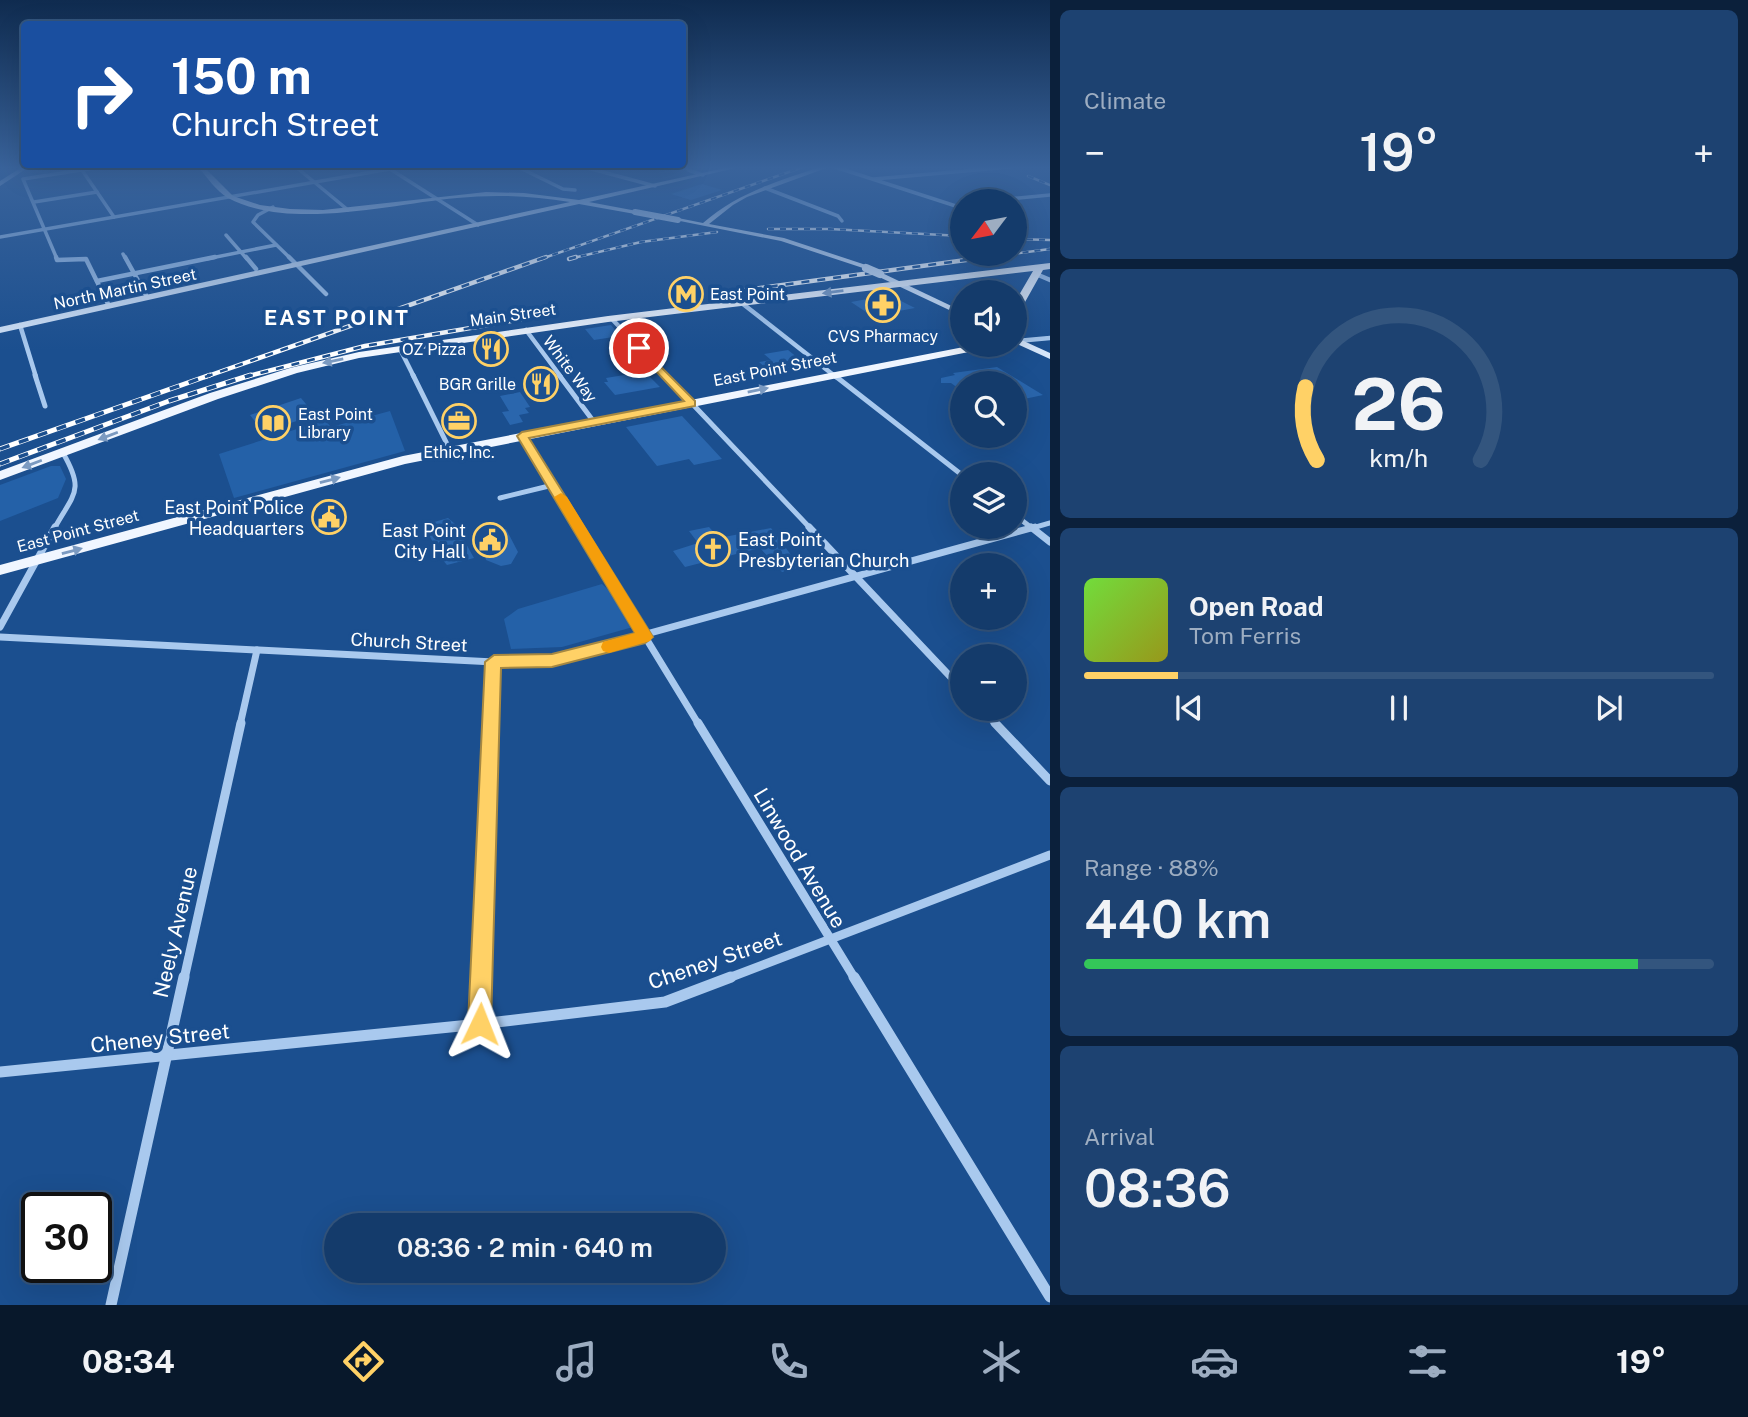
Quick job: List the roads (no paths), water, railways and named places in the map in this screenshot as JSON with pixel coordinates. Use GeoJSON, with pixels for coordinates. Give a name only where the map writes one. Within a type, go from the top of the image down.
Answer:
{"type":"FeatureCollection","features":[{"type":"Feature","properties":{"kind":"main road","name":"North Martin Street"},"geometry":{"type":"LineString","coordinates":[[0,330],[465,228]]}},
{"type":"Feature","properties":{"kind":"main road"},"geometry":{"type":"LineString","coordinates":[[720,228],[800,244],[866,268],[950,308]]}},
{"type":"Feature","properties":{"kind":"main road"},"geometry":{"type":"LineString","coordinates":[[799,256],[803,249],[800,244]]}},
{"type":"Feature","properties":{"kind":"main road"},"geometry":{"type":"LineString","coordinates":[[1027,292],[1042,269]]}},
{"type":"Feature","properties":{"kind":"main road","name":"Main Street"},"geometry":{"type":"LineString","coordinates":[[0,476],[261,380],[327,362],[526,330],[1042,269]]}},
{"type":"Feature","properties":{"kind":"main road"},"geometry":{"type":"LineString","coordinates":[[1027,346],[1050,356]]}},
{"type":"Feature","properties":{"kind":"main road","name":"East Point Street"},"geometry":{"type":"LineString","coordinates":[[0,570],[403,460],[950,353]]}},
{"type":"Feature","properties":{"kind":"street"},"geometry":{"type":"LineString","coordinates":[[0,237],[51,228]]}},
{"type":"Feature","properties":{"kind":"street"},"geometry":{"type":"LineString","coordinates":[[259,228],[326,294]]}},
{"type":"Feature","properties":{"kind":"street"},"geometry":{"type":"LineString","coordinates":[[45,229],[57,260],[86,259],[109,306]]}},
{"type":"Feature","properties":{"kind":"street"},"geometry":{"type":"LineString","coordinates":[[226,234],[256,269]]}},
{"type":"Feature","properties":{"kind":"street"},"geometry":{"type":"LineString","coordinates":[[97,281],[276,245]]}},
{"type":"Feature","properties":{"kind":"street"},"geometry":{"type":"LineString","coordinates":[[123,254],[146,295]]}},
{"type":"Feature","properties":{"kind":"street"},"geometry":{"type":"LineString","coordinates":[[1042,269],[1050,280]]}},
{"type":"Feature","properties":{"kind":"street"},"geometry":{"type":"LineString","coordinates":[[743,304],[950,466]]}},
{"type":"Feature","properties":{"kind":"street"},"geometry":{"type":"LineString","coordinates":[[612,319],[950,676]]}},
{"type":"Feature","properties":{"kind":"street"},"geometry":{"type":"LineString","coordinates":[[20,326],[45,406]]}},
{"type":"Feature","properties":{"kind":"street","name":"White Way"},"geometry":{"type":"LineString","coordinates":[[526,330],[594,422]]}},
{"type":"Feature","properties":{"kind":"street"},"geometry":{"type":"LineString","coordinates":[[1027,340],[1050,338]]}},
{"type":"Feature","properties":{"kind":"street"},"geometry":{"type":"LineString","coordinates":[[400,349],[450,450]]}},
{"type":"Feature","properties":{"kind":"street","name":"Linwood Avenue"},"geometry":{"type":"LineString","coordinates":[[522,436],[1050,1297]]}},
{"type":"Feature","properties":{"kind":"street"},"geometry":{"type":"LineString","coordinates":[[0,627],[76,488],[76,477],[63,453]]}},
{"type":"Feature","properties":{"kind":"street"},"geometry":{"type":"LineString","coordinates":[[500,498],[553,485]]}},
{"type":"Feature","properties":{"kind":"street","name":"Church Street"},"geometry":{"type":"LineString","coordinates":[[0,637],[494,662],[552,660],[645,637],[1050,523]]}},
{"type":"Feature","properties":{"kind":"street"},"geometry":{"type":"LineString","coordinates":[[1027,524],[1050,542]]}},
{"type":"Feature","properties":{"kind":"street","name":"Neely Avenue"},"geometry":{"type":"LineString","coordinates":[[111,1305],[257,650]]}},
{"type":"Feature","properties":{"kind":"street"},"geometry":{"type":"LineString","coordinates":[[480,1024],[494,662]]}},
{"type":"Feature","properties":{"kind":"street"},"geometry":{"type":"LineString","coordinates":[[992,721],[1050,781]]}},
{"type":"Feature","properties":{"kind":"street","name":"Cheney Street"},"geometry":{"type":"LineString","coordinates":[[0,1072],[480,1024],[665,1002],[1050,855]]}},
{"type":"Feature","properties":{"kind":"railway"},"geometry":{"type":"LineString","coordinates":[[541,259],[630,228]]}},
{"type":"Feature","properties":{"kind":"railway"},"geometry":{"type":"LineString","coordinates":[[768,229],[830,229],[950,235]]}},
{"type":"Feature","properties":{"kind":"railway"},"geometry":{"type":"LineString","coordinates":[[576,257],[569,259],[641,242],[717,232]]}},
{"type":"Feature","properties":{"kind":"railway"},"geometry":{"type":"LineString","coordinates":[[1027,239],[1050,240]]}},
{"type":"Feature","properties":{"kind":"railway"},"geometry":{"type":"LineString","coordinates":[[1027,252],[1050,249]]}},
{"type":"Feature","properties":{"kind":"railway"},"geometry":{"type":"LineString","coordinates":[[205,377],[546,257]]}},
{"type":"Feature","properties":{"kind":"railway"},"geometry":{"type":"LineString","coordinates":[[738,291],[950,262]]}},
{"type":"Feature","properties":{"kind":"railway"},"geometry":{"type":"LineString","coordinates":[[245,377],[365,346],[523,319]]}},
{"type":"Feature","properties":{"kind":"railway"},"geometry":{"type":"LineString","coordinates":[[0,449],[210,375]]}},
{"type":"Feature","properties":{"kind":"railway"},"geometry":{"type":"LineString","coordinates":[[0,464],[169,401],[251,375]]}},
{"type":"Feature","properties":{"kind":"place","name":"East Point"},"geometry":{"type":"Point","coordinates":[686,294]}},
{"type":"Feature","properties":{"kind":"place","name":"CVS Pharmacy"},"geometry":{"type":"Point","coordinates":[883,305]}},
{"type":"Feature","properties":{"kind":"place","name":"OZ Pizza"},"geometry":{"type":"Point","coordinates":[491,349]}},
{"type":"Feature","properties":{"kind":"place","name":"BGR Grille"},"geometry":{"type":"Point","coordinates":[541,384]}},
{"type":"Feature","properties":{"kind":"place","name":"Ethic, Inc."},"geometry":{"type":"Point","coordinates":[459,421]}},
{"type":"Feature","properties":{"kind":"place","name":"East Point Library"},"geometry":{"type":"Point","coordinates":[273,423]}},
{"type":"Feature","properties":{"kind":"place","name":"East Point Police Headquarters"},"geometry":{"type":"Point","coordinates":[329,517]}},
{"type":"Feature","properties":{"kind":"place","name":"East Point City Hall"},"geometry":{"type":"Point","coordinates":[490,540]}},
{"type":"Feature","properties":{"kind":"place","name":"East Point Presbyterian Church"},"geometry":{"type":"Point","coordinates":[713,549]}},
{"type":"Feature","properties":{"kind":"district","name":"EAST POINT"},"geometry":{"type":"Point","coordinates":[337,317]}}]}
